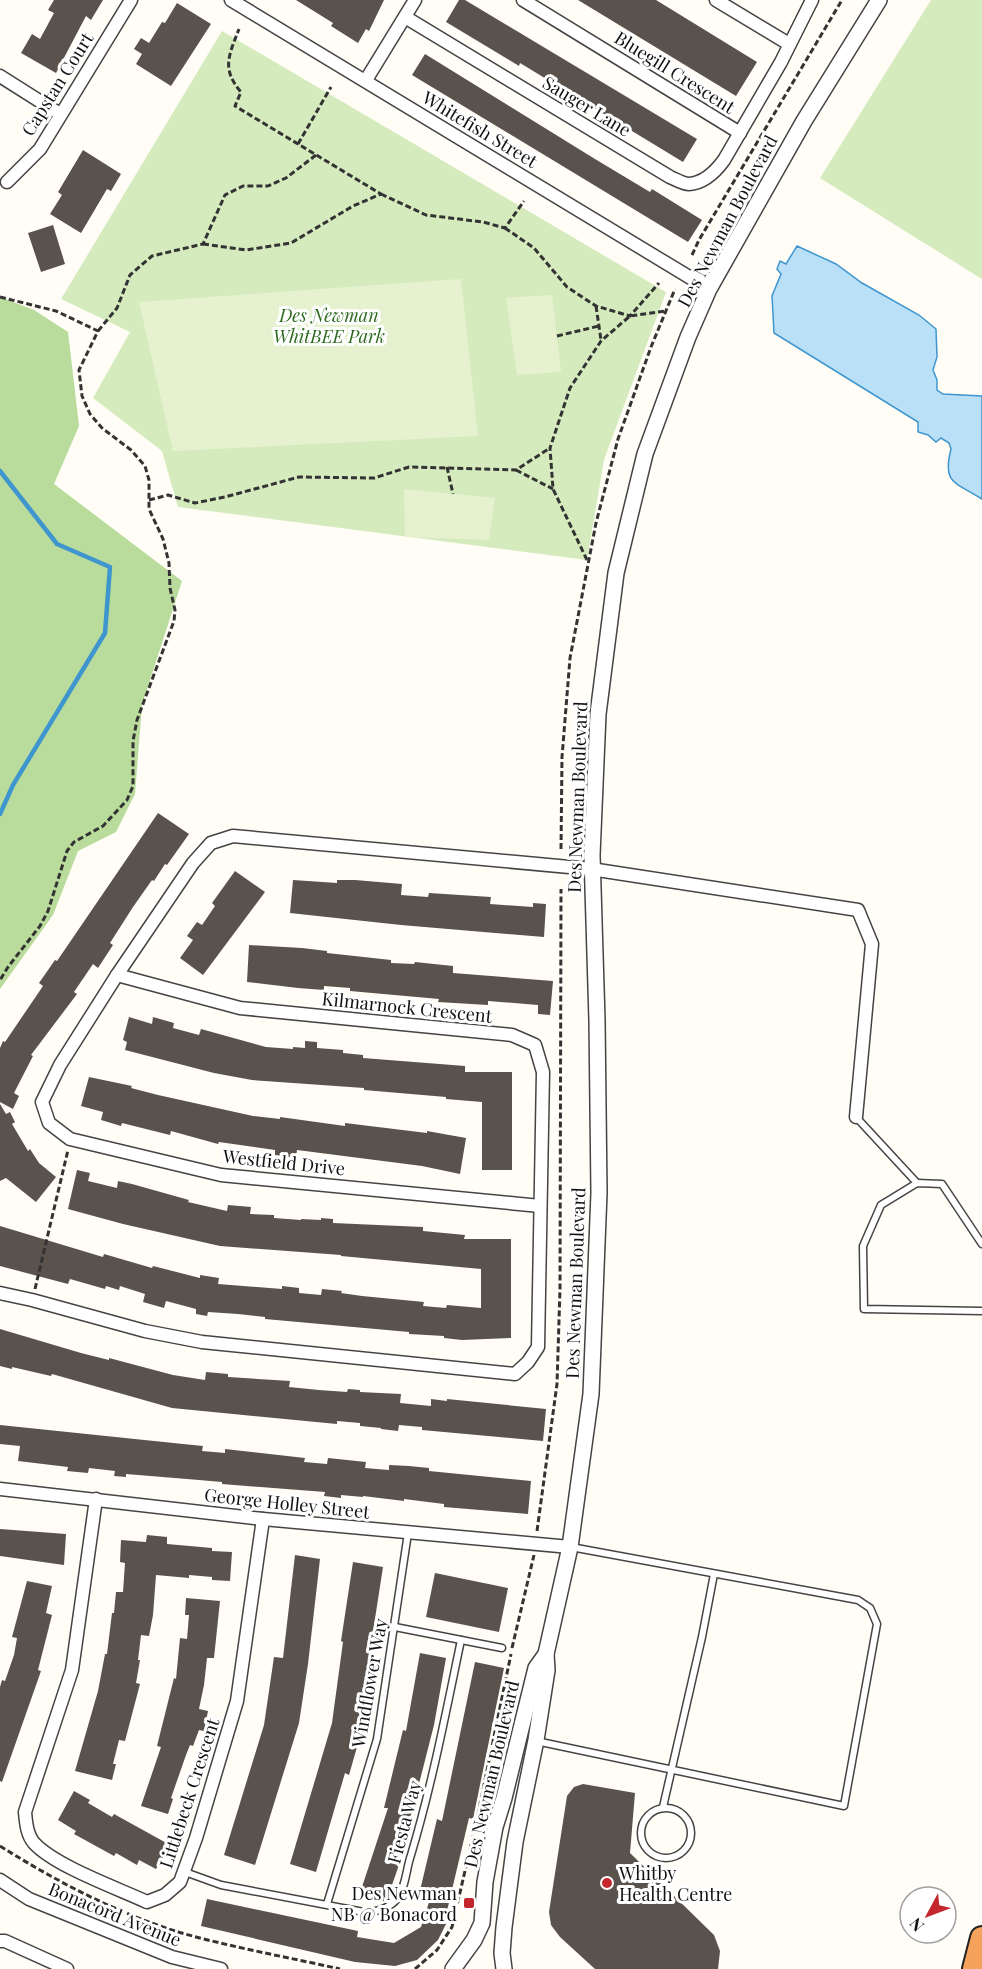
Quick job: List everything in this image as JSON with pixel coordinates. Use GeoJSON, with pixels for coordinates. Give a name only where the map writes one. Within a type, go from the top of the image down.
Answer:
{"type":"FeatureCollection","features":[{"type":"Feature","properties":{"kind":"highway"},"geometry":{"type":"LineString","coordinates":[[974,1969],[982,1938]]}},
{"type":"Feature","properties":{"kind":"street","name":"Capstan Court"},"geometry":{"type":"LineString","coordinates":[[7,182],[40,149],[131,0]]}},
{"type":"Feature","properties":{"kind":"street","name":"Whitefish Street"},"geometry":{"type":"LineString","coordinates":[[231,0],[709,289]]}},
{"type":"Feature","properties":{"kind":"street"},"geometry":{"type":"LineString","coordinates":[[366,80],[415,0]]}},
{"type":"Feature","properties":{"kind":"street","name":"Bluegill Crescent"},"geometry":{"type":"LineString","coordinates":[[523,0],[740,133],[781,62],[812,0]]}},
{"type":"Feature","properties":{"kind":"street"},"geometry":{"type":"LineString","coordinates":[[716,0],[789,44]]}},
{"type":"Feature","properties":{"kind":"street","name":"Des Newman Boulevard"},"geometry":{"type":"LineString","coordinates":[[504,1969],[502,1953],[504,1927],[515,1842],[536,1740],[547,1670],[546,1654],[570,1547],[591,1394],[599,1193],[597,1020],[591,869],[598,714],[616,573],[645,453],[688,337],[709,289],[804,121],[879,0]]}},
{"type":"Feature","properties":{"kind":"street","name":"Sauger Lane"},"geometry":{"type":"LineString","coordinates":[[405,17],[670,177],[688,184],[715,172],[740,133]]}},
{"type":"Feature","properties":{"kind":"street"},"geometry":{"type":"LineString","coordinates":[[0,76],[60,114]]}},
{"type":"Feature","properties":{"kind":"street","name":"Westfield Drive"},"geometry":{"type":"LineString","coordinates":[[540,1206],[220,1174],[70,1139],[49,1123],[42,1102],[60,1065],[117,975],[193,864],[211,843],[233,836],[591,869],[858,910],[872,944],[856,1117]]}},
{"type":"Feature","properties":{"kind":"street","name":"Kilmarnock Crescent"},"geometry":{"type":"LineString","coordinates":[[117,975],[240,1008],[512,1035],[535,1046],[543,1072],[540,1206]]}},
{"type":"Feature","properties":{"kind":"street"},"geometry":{"type":"LineString","coordinates":[[0,1293],[202,1342],[516,1374],[538,1347],[540,1206]]}},
{"type":"Feature","properties":{"kind":"street","name":"George Holley Street"},"geometry":{"type":"LineString","coordinates":[[0,1489],[263,1519],[570,1547]]}},
{"type":"Feature","properties":{"kind":"street","name":"Littlebeck Crescent"},"geometry":{"type":"LineString","coordinates":[[96,1499],[72,1670],[25,1812],[27,1829],[33,1842],[57,1860],[147,1902],[165,1895],[180,1882],[185,1872],[237,1701],[263,1519]]}},
{"type":"Feature","properties":{"kind":"street","name":"Des Newman Boulevard"},"geometry":{"type":"LineString","coordinates":[[453,1969],[474,1940],[482,1923],[485,1882],[495,1827],[536,1668],[546,1654]]}},
{"type":"Feature","properties":{"kind":"street","name":"Bonacord Avenue"},"geometry":{"type":"LineString","coordinates":[[0,1880],[29,1899],[172,1957],[221,1969]]}},
{"type":"Feature","properties":{"kind":"street"},"geometry":{"type":"LineString","coordinates":[[0,1941],[5,1941],[67,1969]]}},
{"type":"Feature","properties":{"kind":"lane"},"geometry":{"type":"LineString","coordinates":[[856,1117],[917,1183]]}},
{"type":"Feature","properties":{"kind":"lane"},"geometry":{"type":"LineString","coordinates":[[982,1244],[942,1184],[917,1183],[881,1205],[863,1246],[864,1309],[982,1311]]}},
{"type":"Feature","properties":{"kind":"lane","name":"Windflower Way"},"geometry":{"type":"LineString","coordinates":[[327,1904],[377,1739],[408,1533]]}},
{"type":"Feature","properties":{"kind":"lane"},"geometry":{"type":"LineString","coordinates":[[536,1740],[844,1806],[877,1624],[870,1608],[858,1600],[570,1547]]}},
{"type":"Feature","properties":{"kind":"lane"},"geometry":{"type":"LineString","coordinates":[[663,1807],[714,1574]]}},
{"type":"Feature","properties":{"kind":"lane"},"geometry":{"type":"LineString","coordinates":[[395,1627],[502,1648]]}},
{"type":"Feature","properties":{"kind":"lane","name":"Fiesta Way"},"geometry":{"type":"LineString","coordinates":[[185,1872],[221,1885],[369,1913],[381,1910],[393,1903],[403,1887],[438,1749],[461,1640]]}},
{"type":"Feature","properties":{"kind":"lane"},"geometry":{"type":"LineString","coordinates":[[663,1807],[672,1808],[686,1816],[692,1832],[687,1848],[673,1858],[656,1856],[643,1845],[641,1837],[644,1821],[649,1814],[663,1807]]}},
{"type":"Feature","properties":{"kind":"path"},"geometry":{"type":"LineString","coordinates":[[692,255],[842,0]]}},
{"type":"Feature","properties":{"kind":"path"},"geometry":{"type":"LineString","coordinates":[[239,29],[230,52],[228,68],[231,81],[241,92],[235,106],[381,194],[426,215],[483,222],[505,228],[534,248],[567,287],[596,306],[630,316],[666,311]]}},
{"type":"Feature","properties":{"kind":"path"},"geometry":{"type":"LineString","coordinates":[[298,144],[331,87]]}},
{"type":"Feature","properties":{"kind":"path"},"geometry":{"type":"LineString","coordinates":[[203,244],[225,195],[243,186],[268,186],[286,178],[316,155]]}},
{"type":"Feature","properties":{"kind":"path"},"geometry":{"type":"LineString","coordinates":[[0,980],[40,926],[48,911],[67,850],[74,842],[103,826],[128,800],[133,786],[133,741],[137,720],[174,621],[175,610],[167,555],[163,539],[149,508],[149,480],[145,466],[131,450],[102,428],[90,414],[82,396],[79,370],[98,331],[117,308],[130,275],[152,256],[203,244],[246,250],[291,243],[353,206],[381,194]]}},
{"type":"Feature","properties":{"kind":"path"},"geometry":{"type":"LineString","coordinates":[[505,228],[524,201]]}},
{"type":"Feature","properties":{"kind":"path"},"geometry":{"type":"LineString","coordinates":[[587,560],[553,489],[550,448],[570,388],[601,341],[630,316],[659,283]]}},
{"type":"Feature","properties":{"kind":"path"},"geometry":{"type":"LineString","coordinates":[[561,849],[562,757],[570,658],[596,523],[618,439],[651,347],[675,289]]}},
{"type":"Feature","properties":{"kind":"path"},"geometry":{"type":"LineString","coordinates":[[0,297],[56,311],[98,331]]}},
{"type":"Feature","properties":{"kind":"path"},"geometry":{"type":"LineString","coordinates":[[596,306],[601,341]]}},
{"type":"Feature","properties":{"kind":"path"},"geometry":{"type":"LineString","coordinates":[[557,336],[599,326]]}},
{"type":"Feature","properties":{"kind":"path"},"geometry":{"type":"LineString","coordinates":[[516,470],[550,448]]}},
{"type":"Feature","properties":{"kind":"path"},"geometry":{"type":"LineString","coordinates":[[149,500],[168,495],[195,503],[299,477],[374,478],[409,466],[516,470],[553,489]]}},
{"type":"Feature","properties":{"kind":"path"},"geometry":{"type":"LineString","coordinates":[[447,467],[453,494]]}},
{"type":"Feature","properties":{"kind":"path"},"geometry":{"type":"LineString","coordinates":[[538,1526],[556,1384],[560,1290],[561,889]]}},
{"type":"Feature","properties":{"kind":"path"},"geometry":{"type":"LineString","coordinates":[[32,1300],[70,1139]]}},
{"type":"Feature","properties":{"kind":"path"},"geometry":{"type":"LineString","coordinates":[[416,1969],[437,1950],[452,1927],[531,1568]]}},
{"type":"Feature","properties":{"kind":"path"},"geometry":{"type":"LineString","coordinates":[[0,1846],[75,1891],[126,1913],[179,1932],[340,1969]]}},
{"type":"Feature","properties":{"kind":"green space"},"geometry":{"type":"Polygon","coordinates":[[[931,0],[982,0],[982,279],[820,178],[931,0]]]}},
{"type":"Feature","properties":{"kind":"green space","name":"Des Newman WhitBEE Park"},"geometry":{"type":"Polygon","coordinates":[[[222,31],[666,292],[604,460],[587,560],[178,507],[162,451],[93,398],[130,332],[61,299],[222,31]]]}},
{"type":"Feature","properties":{"kind":"green space"},"geometry":{"type":"Polygon","coordinates":[[[461,279],[478,436],[173,451],[139,302],[461,279]]]}},
{"type":"Feature","properties":{"kind":"green space"},"geometry":{"type":"Polygon","coordinates":[[[552,295],[561,372],[517,375],[506,298],[552,295]]]}},
{"type":"Feature","properties":{"kind":"green space"},"geometry":{"type":"Polygon","coordinates":[[[0,297],[34,310],[68,332],[79,426],[54,484],[182,581],[142,705],[135,794],[116,832],[78,851],[53,915],[0,989],[0,297]]]}},
{"type":"Feature","properties":{"kind":"green space"},"geometry":{"type":"Polygon","coordinates":[[[404,489],[495,498],[489,540],[405,537],[404,489]]]}},
{"type":"Feature","properties":{"kind":"water"},"geometry":{"type":"Polygon","coordinates":[[[797,246],[836,264],[862,283],[919,315],[936,329],[937,357],[933,370],[937,380],[937,390],[943,394],[982,396],[982,499],[958,485],[950,476],[948,469],[951,449],[949,443],[941,438],[936,442],[928,435],[918,432],[918,422],[774,333],[772,296],[781,274],[777,269],[780,261],[786,264],[797,246]]]}},
{"type":"Feature","properties":{"kind":"building"},"geometry":{"type":"Polygon","coordinates":[[[54,0],[103,0],[91,20],[86,16],[56,73],[21,53],[32,34],[40,39],[54,13],[48,10],[54,0]]]}},
{"type":"Feature","properties":{"kind":"building"},"geometry":{"type":"Polygon","coordinates":[[[296,0],[384,0],[369,31],[366,29],[358,43],[331,26],[333,23],[296,0]]]}},
{"type":"Feature","properties":{"kind":"building"},"geometry":{"type":"Polygon","coordinates":[[[459,0],[465,0],[697,139],[683,162],[520,63],[519,66],[446,22],[459,0]]]}},
{"type":"Feature","properties":{"kind":"building"},"geometry":{"type":"Polygon","coordinates":[[[578,0],[656,0],[757,62],[736,96],[578,0]]]}},
{"type":"Feature","properties":{"kind":"building"},"geometry":{"type":"Polygon","coordinates":[[[177,3],[211,24],[171,86],[136,64],[142,54],[134,49],[141,38],[149,43],[177,3]]]}},
{"type":"Feature","properties":{"kind":"building"},"geometry":{"type":"Polygon","coordinates":[[[425,54],[650,192],[652,189],[702,220],[688,242],[412,75],[425,54]]]}},
{"type":"Feature","properties":{"kind":"building"},"geometry":{"type":"Polygon","coordinates":[[[83,150],[121,174],[111,191],[107,189],[81,233],[50,214],[62,195],[58,192],[83,150]]]}},
{"type":"Feature","properties":{"kind":"building"},"geometry":{"type":"Polygon","coordinates":[[[53,225],[65,264],[41,272],[28,233],[53,225]]]}},
{"type":"Feature","properties":{"kind":"building"},"geometry":{"type":"Polygon","coordinates":[[[158,813],[189,834],[133,907],[110,943],[113,945],[98,968],[93,964],[74,992],[77,994],[31,1055],[33,1056],[14,1093],[19,1096],[13,1109],[0,1102],[0,1048],[3,1041],[5,1042],[43,986],[39,983],[55,960],[57,961],[158,813]]]}},
{"type":"Feature","properties":{"kind":"building"},"geometry":{"type":"Polygon","coordinates":[[[235,871],[265,892],[203,975],[180,958],[193,940],[187,936],[197,922],[202,925],[215,906],[212,903],[235,871]]]}},
{"type":"Feature","properties":{"kind":"building"},"geometry":{"type":"Polygon","coordinates":[[[293,880],[337,883],[337,880],[355,880],[402,884],[401,895],[428,897],[429,893],[491,897],[490,904],[533,907],[533,903],[546,904],[544,937],[290,913],[293,880]]]}},
{"type":"Feature","properties":{"kind":"building"},"geometry":{"type":"Polygon","coordinates":[[[249,945],[327,951],[327,953],[391,960],[391,963],[414,964],[415,962],[453,966],[453,973],[553,981],[550,1015],[538,1014],[538,1005],[488,1001],[488,1005],[438,1002],[439,999],[350,991],[350,988],[324,986],[324,990],[247,982],[249,945]]]}},
{"type":"Feature","properties":{"kind":"building"},"geometry":{"type":"Polygon","coordinates":[[[129,1017],[152,1024],[153,1017],[174,1023],[173,1028],[199,1035],[201,1029],[266,1047],[305,1048],[305,1041],[317,1042],[317,1048],[343,1050],[343,1053],[363,1055],[363,1058],[465,1066],[465,1072],[512,1072],[512,1170],[482,1170],[482,1102],[364,1090],[364,1088],[252,1080],[214,1073],[125,1050],[127,1042],[123,1040],[129,1017]]]}},
{"type":"Feature","properties":{"kind":"building"},"geometry":{"type":"Polygon","coordinates":[[[89,1077],[253,1116],[280,1119],[280,1117],[345,1126],[345,1123],[427,1133],[427,1131],[466,1138],[460,1174],[422,1166],[297,1150],[296,1158],[275,1155],[275,1150],[219,1142],[218,1144],[171,1131],[170,1135],[122,1123],[121,1126],[101,1120],[103,1112],[81,1106],[89,1077]]]}},
{"type":"Feature","properties":{"kind":"building"},"geometry":{"type":"Polygon","coordinates":[[[0,1104],[6,1114],[10,1112],[15,1122],[12,1124],[28,1151],[30,1149],[39,1163],[56,1177],[36,1202],[6,1178],[0,1181],[0,1104]]]}},
{"type":"Feature","properties":{"kind":"building"},"geometry":{"type":"Polygon","coordinates":[[[77,1170],[90,1173],[88,1181],[117,1188],[118,1181],[132,1184],[189,1200],[188,1202],[227,1211],[228,1205],[251,1207],[250,1214],[274,1215],[274,1218],[333,1219],[333,1223],[423,1227],[423,1231],[465,1235],[464,1239],[511,1239],[511,1338],[462,1340],[444,1338],[444,1336],[265,1319],[265,1317],[238,1314],[208,1312],[207,1316],[196,1314],[196,1309],[166,1301],[164,1308],[143,1302],[145,1294],[120,1286],[119,1290],[106,1286],[105,1289],[70,1279],[68,1284],[0,1266],[0,1226],[103,1257],[104,1254],[152,1268],[153,1266],[200,1278],[200,1275],[219,1278],[218,1284],[282,1289],[282,1286],[299,1288],[299,1293],[321,1295],[322,1289],[362,1296],[424,1302],[423,1306],[446,1308],[447,1305],[481,1308],[481,1269],[220,1246],[68,1209],[77,1170]]]}},
{"type":"Feature","properties":{"kind":"building"},"geometry":{"type":"Polygon","coordinates":[[[0,1329],[109,1360],[109,1358],[173,1375],[205,1380],[206,1372],[228,1374],[228,1377],[290,1381],[289,1387],[401,1394],[400,1403],[431,1406],[431,1399],[447,1401],[447,1399],[546,1409],[543,1441],[422,1430],[422,1427],[399,1425],[398,1431],[360,1426],[360,1423],[337,1421],[337,1424],[172,1408],[52,1374],[51,1376],[0,1366],[0,1329]]]}},
{"type":"Feature","properties":{"kind":"building"},"geometry":{"type":"Polygon","coordinates":[[[0,1425],[203,1446],[202,1451],[225,1453],[225,1449],[305,1458],[304,1462],[327,1464],[328,1458],[366,1462],[365,1468],[389,1470],[389,1465],[409,1466],[429,1468],[429,1471],[531,1481],[528,1514],[444,1507],[444,1504],[404,1499],[404,1501],[341,1495],[341,1498],[324,1496],[325,1492],[222,1484],[222,1482],[126,1474],[126,1477],[114,1476],[115,1471],[89,1468],[88,1473],[67,1471],[68,1467],[18,1461],[20,1446],[0,1444],[0,1425]]]}},
{"type":"Feature","properties":{"kind":"building"},"geometry":{"type":"Polygon","coordinates":[[[0,1529],[66,1534],[64,1565],[0,1556],[0,1529]]]}},
{"type":"Feature","properties":{"kind":"building"},"geometry":{"type":"Polygon","coordinates":[[[147,1535],[167,1537],[167,1544],[232,1552],[230,1581],[189,1575],[189,1578],[156,1575],[149,1636],[141,1635],[136,1683],[140,1684],[125,1741],[119,1740],[112,1780],[75,1771],[98,1691],[105,1654],[107,1654],[116,1592],[123,1592],[125,1563],[120,1562],[121,1540],[146,1542],[147,1535]]]}},
{"type":"Feature","properties":{"kind":"building"},"geometry":{"type":"Polygon","coordinates":[[[295,1555],[320,1559],[308,1664],[299,1723],[255,1865],[224,1855],[264,1725],[274,1657],[283,1658],[295,1555]]]}},
{"type":"Feature","properties":{"kind":"building"},"geometry":{"type":"Polygon","coordinates":[[[353,1562],[383,1567],[370,1651],[372,1651],[363,1726],[349,1775],[345,1773],[316,1872],[290,1864],[332,1723],[353,1562]]]}},
{"type":"Feature","properties":{"kind":"building"},"geometry":{"type":"Polygon","coordinates":[[[435,1573],[508,1588],[499,1632],[426,1617],[435,1573]]]}},
{"type":"Feature","properties":{"kind":"building"},"geometry":{"type":"Polygon","coordinates":[[[27,1581],[52,1586],[46,1613],[52,1615],[38,1670],[41,1671],[2,1782],[0,1781],[0,1687],[2,1680],[5,1681],[14,1655],[17,1638],[12,1637],[27,1581]]]}},
{"type":"Feature","properties":{"kind":"building"},"geometry":{"type":"Polygon","coordinates":[[[186,1598],[220,1601],[214,1658],[207,1658],[199,1709],[208,1711],[204,1731],[199,1730],[193,1746],[190,1745],[171,1798],[173,1799],[168,1814],[141,1806],[161,1747],[157,1746],[174,1678],[176,1679],[180,1638],[187,1639],[189,1615],[185,1615],[186,1598]]]}},
{"type":"Feature","properties":{"kind":"building"},"geometry":{"type":"Polygon","coordinates":[[[420,1653],[446,1658],[434,1725],[409,1823],[413,1825],[386,1902],[360,1893],[388,1808],[384,1808],[403,1730],[406,1731],[420,1653]]]}},
{"type":"Feature","properties":{"kind":"building"},"geometry":{"type":"Polygon","coordinates":[[[475,1662],[504,1668],[473,1819],[469,1818],[446,1915],[450,1916],[438,1940],[417,1960],[395,1966],[355,1962],[201,1926],[207,1899],[358,1931],[357,1937],[394,1943],[421,1927],[429,1902],[418,1899],[437,1819],[442,1821],[475,1662]]]}},
{"type":"Feature","properties":{"kind":"building","name":"Whitby Health Centre"},"geometry":{"type":"Polygon","coordinates":[[[583,1784],[635,1793],[630,1853],[714,1935],[720,1951],[718,1969],[595,1969],[560,1937],[551,1925],[549,1912],[567,1796],[574,1787],[583,1784]]]}},
{"type":"Feature","properties":{"kind":"building"},"geometry":{"type":"Polygon","coordinates":[[[74,1791],[90,1800],[88,1803],[112,1817],[114,1814],[170,1845],[156,1869],[139,1860],[137,1865],[116,1853],[114,1856],[74,1834],[76,1831],[58,1820],[74,1791]]]}},
{"type":"Feature","properties":{"kind":"waterway"},"geometry":{"type":"LineString","coordinates":[[0,471],[57,544],[110,567],[105,633],[13,785],[0,814]]}},
{"type":"Feature","properties":{"kind":"place","name":"Whitby Health Centre"},"geometry":{"type":"Point","coordinates":[607,1883]}},
{"type":"Feature","properties":{"kind":"place","name":"Des Newman NB @ Bonacord"},"geometry":{"type":"Point","coordinates":[469,1903]}}]}
